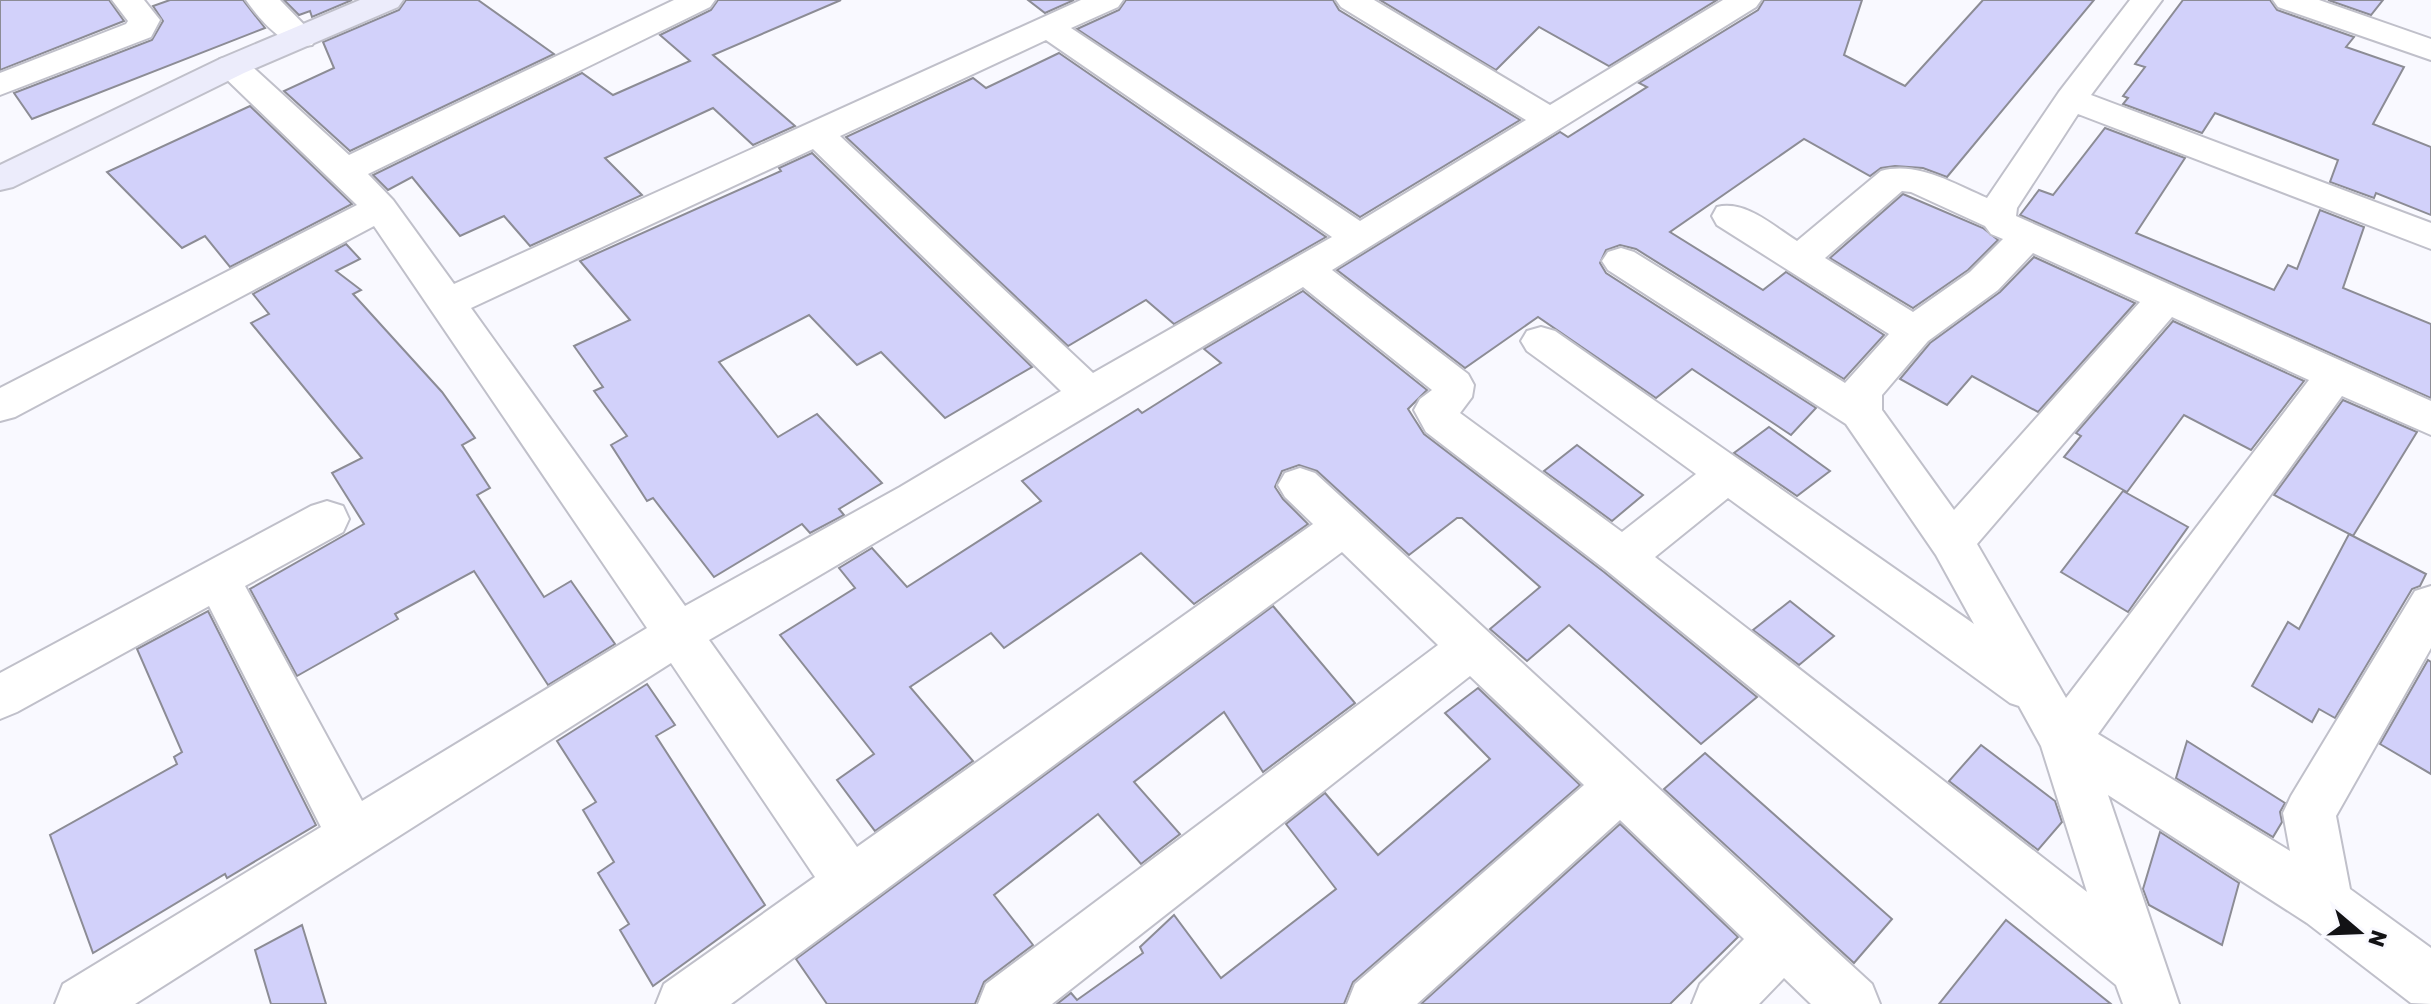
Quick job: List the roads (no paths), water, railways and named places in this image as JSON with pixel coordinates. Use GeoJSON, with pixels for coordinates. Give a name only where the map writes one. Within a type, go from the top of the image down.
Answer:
{"type":"FeatureCollection","features":[{"type":"Feature","properties":{"kind":"main road"},"geometry":{"type":"LineString","coordinates":[[0,179],[232,66],[387,0]]}},
{"type":"Feature","properties":{"kind":"street"},"geometry":{"type":"LineString","coordinates":[[0,85],[140,30],[144,20],[128,0]]}},
{"type":"Feature","properties":{"kind":"street"},"geometry":{"type":"LineString","coordinates":[[262,0],[301,38]]}},
{"type":"Feature","properties":{"kind":"street"},"geometry":{"type":"LineString","coordinates":[[621,0],[653,22]]}},
{"type":"Feature","properties":{"kind":"street"},"geometry":{"type":"LineString","coordinates":[[345,171],[699,0]]}},
{"type":"Feature","properties":{"kind":"street"},"geometry":{"type":"LineString","coordinates":[[445,304],[1107,0]]}},
{"type":"Feature","properties":{"kind":"street"},"geometry":{"type":"LineString","coordinates":[[1352,0],[1551,120]]}},
{"type":"Feature","properties":{"kind":"street"},"geometry":{"type":"LineString","coordinates":[[1383,21],[1409,0]]}},
{"type":"Feature","properties":{"kind":"street"},"geometry":{"type":"LineString","coordinates":[[83,1004],[679,633],[916,499],[1089,394],[1359,238],[1745,0]]}},
{"type":"Feature","properties":{"kind":"street"},"geometry":{"type":"LineString","coordinates":[[2013,226],[1999,208],[2071,99],[2146,0]]}},
{"type":"Feature","properties":{"kind":"street"},"geometry":{"type":"LineString","coordinates":[[2289,0],[2431,50]]}},
{"type":"Feature","properties":{"kind":"street"},"geometry":{"type":"LineString","coordinates":[[1049,28],[1359,238]]}},
{"type":"Feature","properties":{"kind":"street"},"geometry":{"type":"LineString","coordinates":[[232,66],[345,171],[380,208],[852,884]]}},
{"type":"Feature","properties":{"kind":"street"},"geometry":{"type":"LineString","coordinates":[[2071,99],[2431,237]]}},
{"type":"Feature","properties":{"kind":"street"},"geometry":{"type":"LineString","coordinates":[[818,134],[1089,394]]}},
{"type":"Feature","properties":{"kind":"street"},"geometry":{"type":"LineString","coordinates":[[1799,259],[1894,179],[1917,181],[2431,419]]}},
{"type":"Feature","properties":{"kind":"street"},"geometry":{"type":"LineString","coordinates":[[0,406],[380,208]]}},
{"type":"Feature","properties":{"kind":"street"},"geometry":{"type":"LineString","coordinates":[[1730,216],[1914,331]]}},
{"type":"Feature","properties":{"kind":"street"},"geometry":{"type":"LineString","coordinates":[[1861,413],[1861,391],[1914,331],[1984,281],[2013,226]]}},
{"type":"Feature","properties":{"kind":"street"},"geometry":{"type":"LineString","coordinates":[[1621,261],[1861,413],[1952,542],[2051,718],[2143,984]]}},
{"type":"Feature","properties":{"kind":"street"},"geometry":{"type":"LineString","coordinates":[[1305,269],[1454,385],[1451,397],[1435,410],[1441,421],[1622,557],[2143,984]]}},
{"type":"Feature","properties":{"kind":"street"},"geometry":{"type":"LineString","coordinates":[[1952,542],[2166,298]]}},
{"type":"Feature","properties":{"kind":"street"},"geometry":{"type":"LineString","coordinates":[[1541,341],[1727,474],[2051,718],[2326,904],[2431,983]]}},
{"type":"Feature","properties":{"kind":"street"},"geometry":{"type":"LineString","coordinates":[[2051,718],[2336,374]]}},
{"type":"Feature","properties":{"kind":"street"},"geometry":{"type":"LineString","coordinates":[[1622,557],[1727,474]]}},
{"type":"Feature","properties":{"kind":"street"},"geometry":{"type":"LineString","coordinates":[[1300,485],[1852,1004]]}},
{"type":"Feature","properties":{"kind":"street"},"geometry":{"type":"LineString","coordinates":[[0,697],[327,519]]}},
{"type":"Feature","properties":{"kind":"street"},"geometry":{"type":"LineString","coordinates":[[684,1004],[1344,526]]}},
{"type":"Feature","properties":{"kind":"street"},"geometry":{"type":"LineString","coordinates":[[218,579],[353,836]]}},
{"type":"Feature","properties":{"kind":"street"},"geometry":{"type":"LineString","coordinates":[[2326,904],[2309,813],[2431,605]]}},
{"type":"Feature","properties":{"kind":"street"},"geometry":{"type":"LineString","coordinates":[[1006,1004],[1472,647]]}},
{"type":"Feature","properties":{"kind":"street"},"geometry":{"type":"LineString","coordinates":[[1375,1004],[1620,786]]}},
{"type":"Feature","properties":{"kind":"street"},"geometry":{"type":"LineString","coordinates":[[1720,1004],[1782,939]]}}]}
